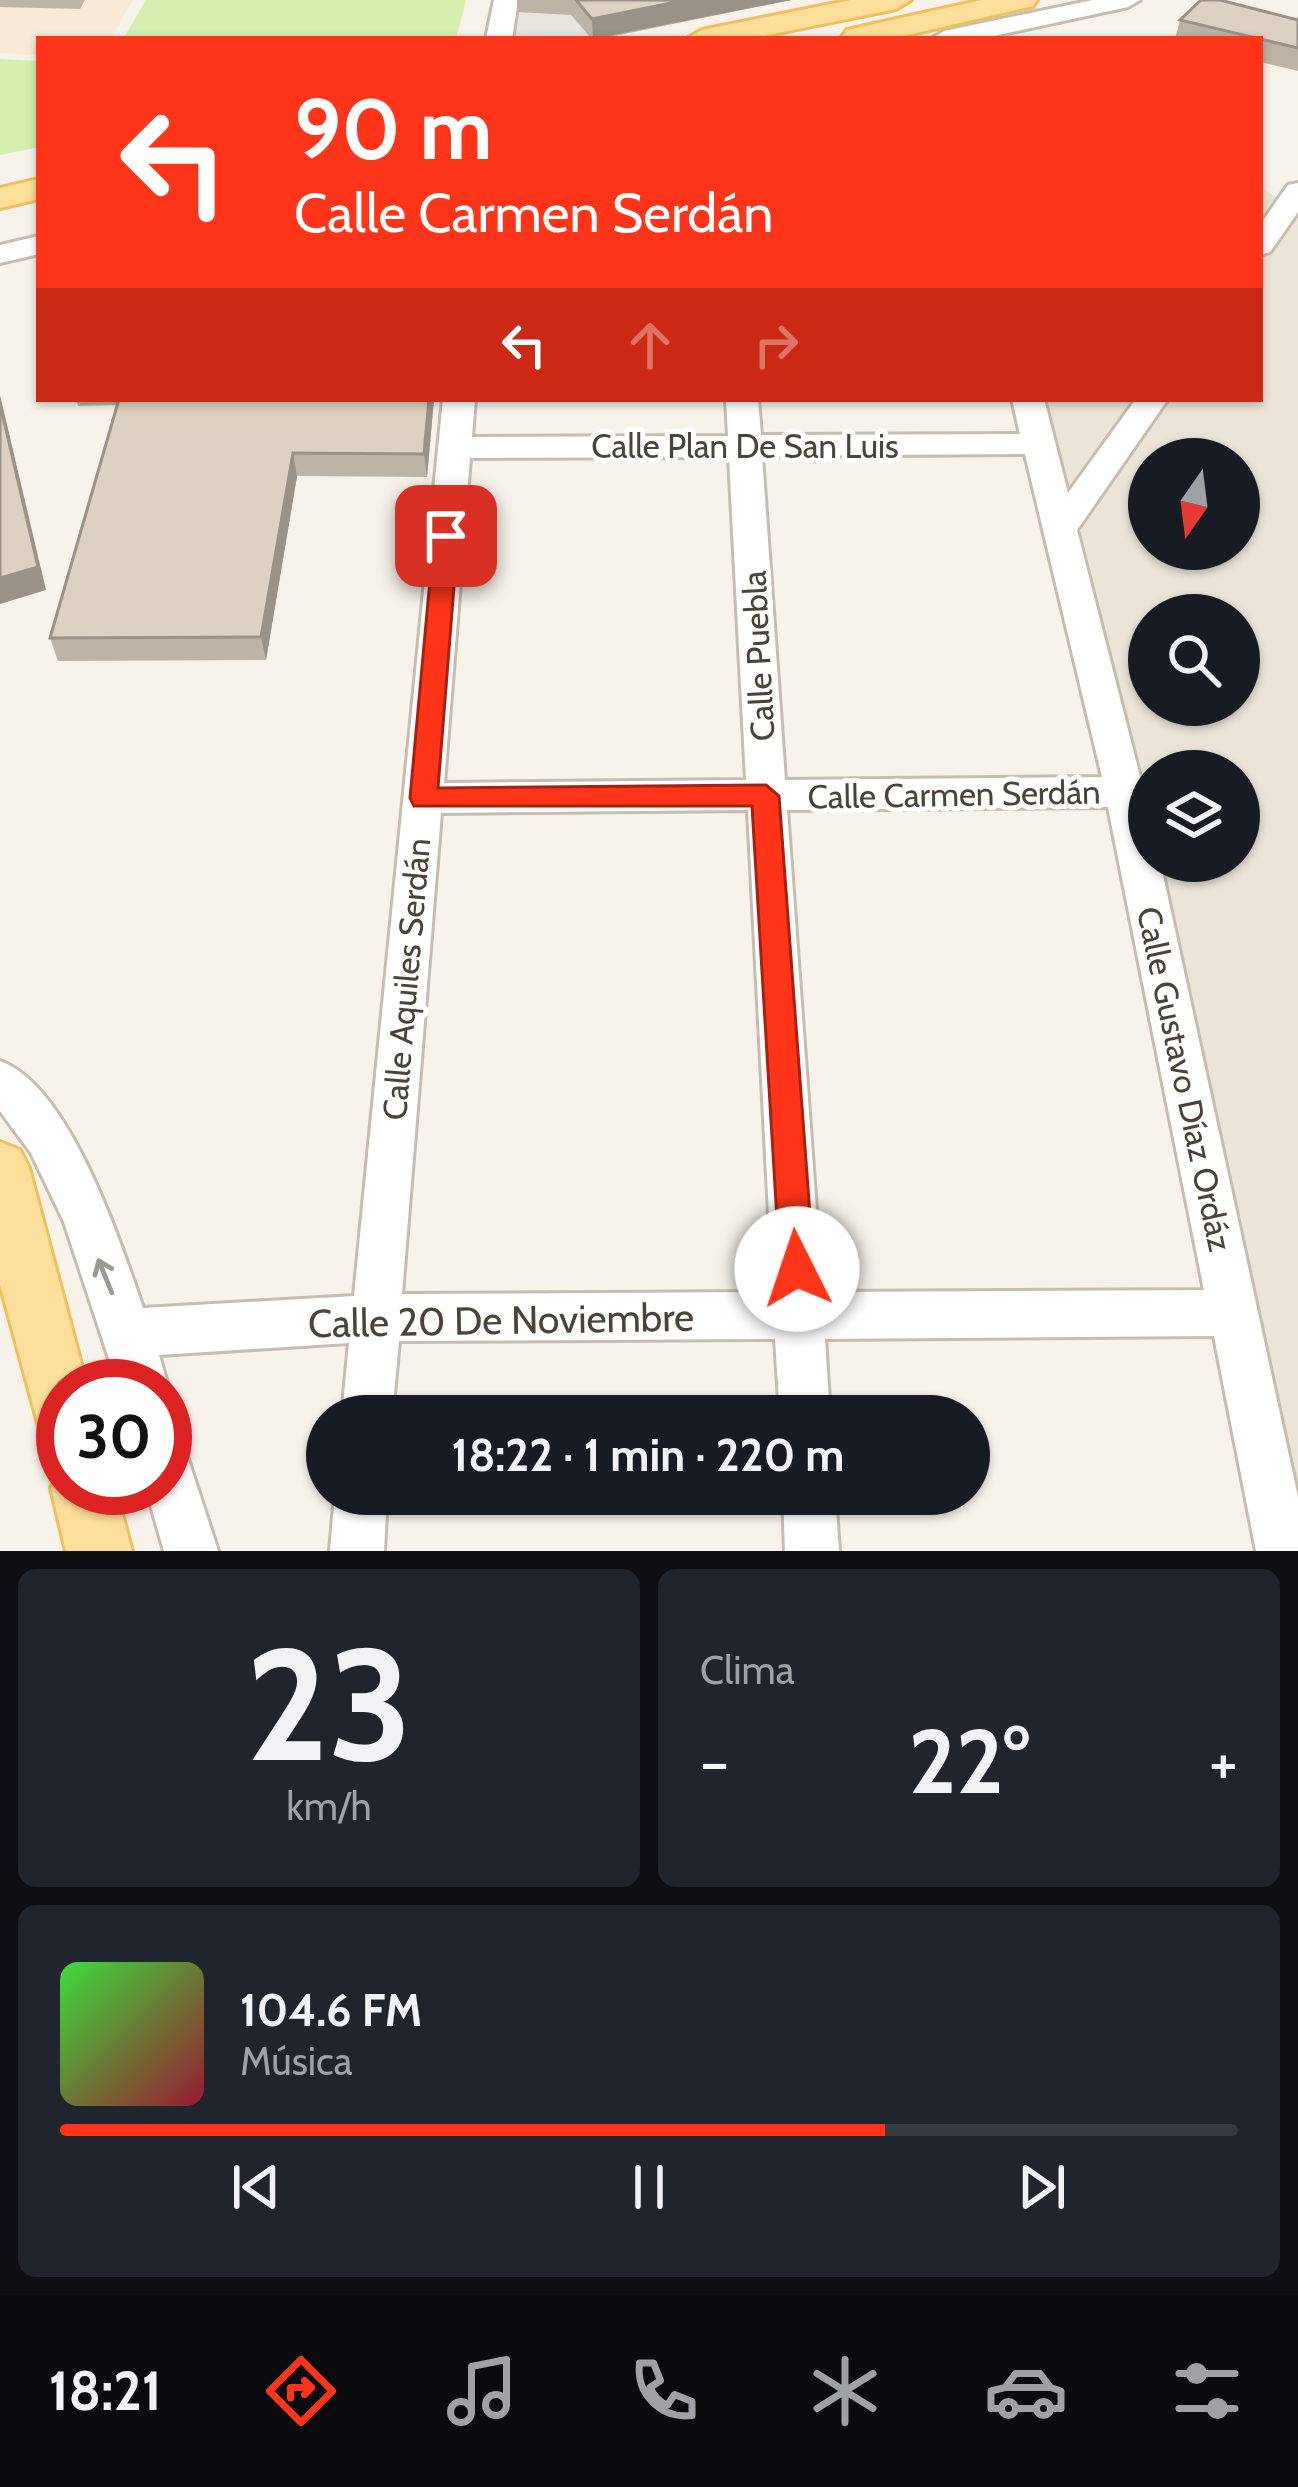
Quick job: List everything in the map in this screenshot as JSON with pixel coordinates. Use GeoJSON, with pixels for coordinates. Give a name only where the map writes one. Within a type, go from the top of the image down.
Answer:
{"type":"FeatureCollection","features":[{"type":"Feature","properties":{"kind":"main road"},"geometry":{"type":"LineString","coordinates":[[717,36],[896,0]]}},
{"type":"Feature","properties":{"kind":"main road"},"geometry":{"type":"LineString","coordinates":[[870,36],[1016,17]]}},
{"type":"Feature","properties":{"kind":"main road"},"geometry":{"type":"LineString","coordinates":[[0,172],[36,165]]}},
{"type":"Feature","properties":{"kind":"main road"},"geometry":{"type":"LineString","coordinates":[[0,198],[36,190]]}},
{"type":"Feature","properties":{"kind":"main road"},"geometry":{"type":"LineString","coordinates":[[0,226],[36,219]]}},
{"type":"Feature","properties":{"kind":"main road"},"geometry":{"type":"LineString","coordinates":[[0,1168],[49,1359]]}},
{"type":"Feature","properties":{"kind":"main road"},"geometry":{"type":"LineString","coordinates":[[90,1515],[99,1551]]}},
{"type":"Feature","properties":{"kind":"street"},"geometry":{"type":"LineString","coordinates":[[500,36],[506,0]]}},
{"type":"Feature","properties":{"kind":"street"},"geometry":{"type":"LineString","coordinates":[[957,36],[1016,17],[1127,0]]}},
{"type":"Feature","properties":{"kind":"street"},"geometry":{"type":"LineString","coordinates":[[1263,241],[1285,203]]}},
{"type":"Feature","properties":{"kind":"street"},"geometry":{"type":"LineString","coordinates":[[0,254],[36,246]]}},
{"type":"Feature","properties":{"kind":"street","name":"Calle Aquiles Serdán"},"geometry":{"type":"LineString","coordinates":[[368,1395],[459,402]]}},
{"type":"Feature","properties":{"kind":"street","name":"Calle Puebla"},"geometry":{"type":"LineString","coordinates":[[742,402],[804,1395]]}},
{"type":"Feature","properties":{"kind":"street","name":"Calle Gustavo Díaz Ordáz"},"geometry":{"type":"LineString","coordinates":[[1029,402],[1125,792],[1283,1551]]}},
{"type":"Feature","properties":{"kind":"street"},"geometry":{"type":"LineString","coordinates":[[1061,528],[1150,402]]}},
{"type":"Feature","properties":{"kind":"street","name":"Calle Plan De San Luis"},"geometry":{"type":"LineString","coordinates":[[453,448],[1036,444]]}},
{"type":"Feature","properties":{"kind":"street","name":"Calle Carmen Serdán"},"geometry":{"type":"LineString","coordinates":[[423,798],[1125,792]]}},
{"type":"Feature","properties":{"kind":"street"},"geometry":{"type":"LineString","coordinates":[[0,1080],[60,1162],[135,1359]]}},
{"type":"Feature","properties":{"kind":"street","name":"Calle 20 De Noviembre"},"geometry":{"type":"LineString","coordinates":[[128,1333],[374,1318],[1234,1313]]}},
{"type":"Feature","properties":{"kind":"street"},"geometry":{"type":"LineString","coordinates":[[180,1515],[191,1551]]}},
{"type":"Feature","properties":{"kind":"street"},"geometry":{"type":"LineString","coordinates":[[357,1551],[360,1515]]}},
{"type":"Feature","properties":{"kind":"street"},"geometry":{"type":"LineString","coordinates":[[810,1515],[812,1551]]}},
{"type":"Feature","properties":{"kind":"shaded area"},"geometry":{"type":"Polygon","coordinates":[[[0,0],[133,0],[112,36],[36,36],[36,55],[0,53],[0,0]]]}},
{"type":"Feature","properties":{"kind":"shaded area"},"geometry":{"type":"Polygon","coordinates":[[[520,0],[791,0],[614,36],[513,36],[520,0]]]}},
{"type":"Feature","properties":{"kind":"shaded area"},"geometry":{"type":"Polygon","coordinates":[[[1263,188],[1298,213],[1298,1491],[1150,882],[1260,882],[1260,750],[1128,750],[1128,793],[1033,402],[1263,402],[1263,188]]]}},
{"type":"Feature","properties":{"kind":"green space"},"geometry":{"type":"Polygon","coordinates":[[[146,0],[466,0],[457,36],[125,36],[146,0]]]}},
{"type":"Feature","properties":{"kind":"green space"},"geometry":{"type":"Polygon","coordinates":[[[0,59],[36,61],[36,148],[0,155],[0,59]]]}},
{"type":"Feature","properties":{"kind":"building"},"geometry":{"type":"Polygon","coordinates":[[[576,0],[686,0],[592,19],[576,0]]]}},
{"type":"Feature","properties":{"kind":"building"},"geometry":{"type":"Polygon","coordinates":[[[1201,0],[1220,0],[1298,20],[1298,48],[1263,36],[1180,20],[1201,0]]]}},
{"type":"Feature","properties":{"kind":"building"},"geometry":{"type":"Polygon","coordinates":[[[118,402],[429,402],[424,454],[293,453],[261,637],[50,638],[118,402]]]}},
{"type":"Feature","properties":{"kind":"building"},"geometry":{"type":"Polygon","coordinates":[[[0,404],[38,567],[0,578],[0,404]]]}},
{"type":"Feature","properties":{"kind":"route"},"geometry":{"type":"LineString","coordinates":[[446,536],[423,798],[766,796],[797,1269]]}}]}
